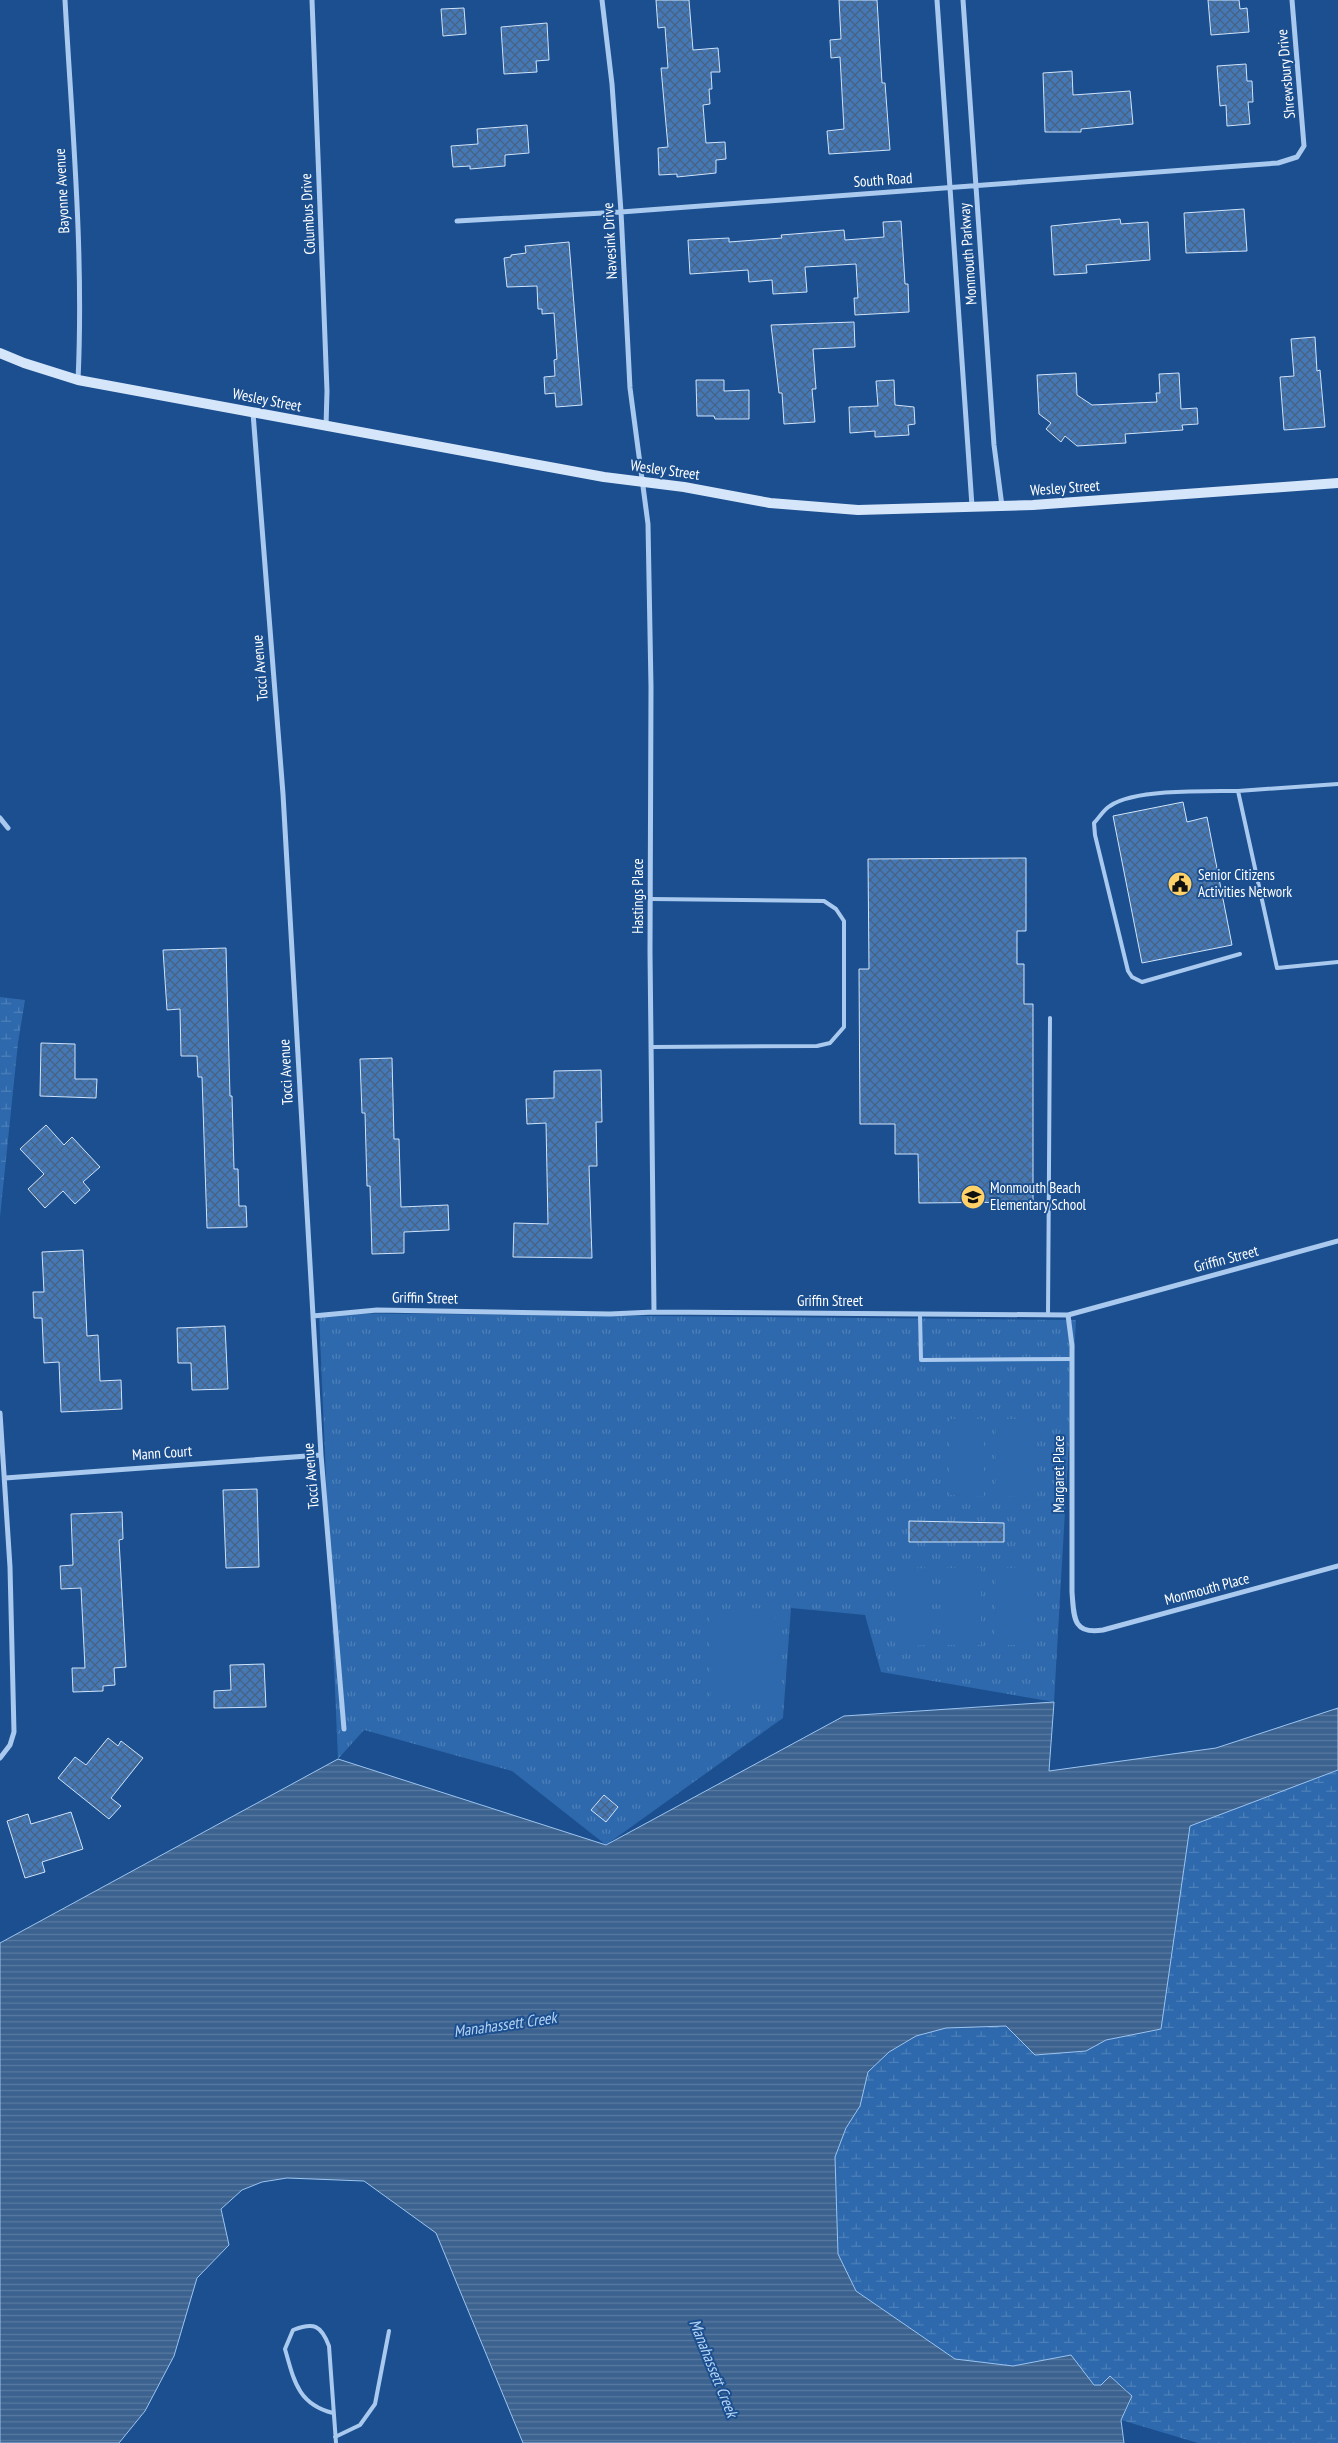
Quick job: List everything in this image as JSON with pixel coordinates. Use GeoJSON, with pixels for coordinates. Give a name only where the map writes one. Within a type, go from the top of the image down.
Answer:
{"type":"FeatureCollection","features":[{"type":"Feature","properties":{"kind":"street","name":"Bayonne Avenue"},"geometry":{"type":"LineString","coordinates":[[65,0],[76,201],[80,339],[78,380]]}},
{"type":"Feature","properties":{"kind":"street","name":"Columbus Drive"},"geometry":{"type":"LineString","coordinates":[[312,0],[326,372],[326,427]]}},
{"type":"Feature","properties":{"kind":"street","name":"Navesink Drive"},"geometry":{"type":"LineString","coordinates":[[602,0],[612,84],[630,388],[642,482]]}},
{"type":"Feature","properties":{"kind":"street","name":"Monmouth Parkway"},"geometry":{"type":"LineString","coordinates":[[936,0],[951,187],[972,506]]}},
{"type":"Feature","properties":{"kind":"street","name":"Monmouth Parkway"},"geometry":{"type":"LineString","coordinates":[[963,0],[994,445],[1002,506]]}},
{"type":"Feature","properties":{"kind":"street","name":"Shrewsbury Drive"},"geometry":{"type":"LineString","coordinates":[[1292,0],[1304,146]]}},
{"type":"Feature","properties":{"kind":"street","name":"South Road"},"geometry":{"type":"LineString","coordinates":[[457,221],[621,212],[1278,163],[1297,157],[1304,146]]}},
{"type":"Feature","properties":{"kind":"street","name":"Wesley Street"},"geometry":{"type":"LineString","coordinates":[[0,353],[24,363],[78,380],[604,477],[805,507],[858,510],[1002,506],[1338,482]]}},
{"type":"Feature","properties":{"kind":"street","name":"Tocci Avenue"},"geometry":{"type":"LineString","coordinates":[[253,412],[283,794],[320,1455],[326,1493],[344,1729]]}},
{"type":"Feature","properties":{"kind":"street","name":"Hastings Place"},"geometry":{"type":"LineString","coordinates":[[642,482],[648,524],[652,687],[651,899],[654,1312]]}},
{"type":"Feature","properties":{"kind":"street"},"geometry":{"type":"LineString","coordinates":[[0,818],[8,828]]}},
{"type":"Feature","properties":{"kind":"street","name":"Griffin Street"},"geometry":{"type":"LineString","coordinates":[[313,1316],[377,1310],[610,1314],[654,1312],[1068,1315],[1338,1241]]}},
{"type":"Feature","properties":{"kind":"street","name":"Margaret Place"},"geometry":{"type":"LineString","coordinates":[[1068,1315],[1072,1359],[1072,1592],[1074,1614],[1077,1625],[1082,1630]]}},
{"type":"Feature","properties":{"kind":"street"},"geometry":{"type":"LineString","coordinates":[[0,1413],[10,1567],[14,1732],[10,1745],[0,1758]]}},
{"type":"Feature","properties":{"kind":"street","name":"Mann Court"},"geometry":{"type":"LineString","coordinates":[[5,1478],[320,1455]]}},
{"type":"Feature","properties":{"kind":"street","name":"Monmouth Place"},"geometry":{"type":"LineString","coordinates":[[1082,1630],[1092,1632],[1103,1630],[1338,1566]]}},
{"type":"Feature","properties":{"kind":"lane"},"geometry":{"type":"LineString","coordinates":[[1240,954],[1142,982],[1132,977],[1125,961],[1095,835],[1094,823],[1110,805],[1138,796],[1191,791],[1238,791],[1338,784]]}},
{"type":"Feature","properties":{"kind":"lane"},"geometry":{"type":"LineString","coordinates":[[1238,791],[1277,968],[1338,962]]}},
{"type":"Feature","properties":{"kind":"lane"},"geometry":{"type":"LineString","coordinates":[[651,899],[824,902],[836,909],[844,921],[844,1027],[830,1043],[817,1046],[652,1047]]}},
{"type":"Feature","properties":{"kind":"lane"},"geometry":{"type":"LineString","coordinates":[[1048,1315],[1050,1018]]}},
{"type":"Feature","properties":{"kind":"lane"},"geometry":{"type":"LineString","coordinates":[[920,1314],[921,1360],[1072,1359]]}},
{"type":"Feature","properties":{"kind":"lane"},"geometry":{"type":"LineString","coordinates":[[333,2413],[318,2409],[307,2400],[293,2378],[285,2349],[293,2330],[306,2325],[315,2326],[324,2334],[329,2346],[336,2443]]}},
{"type":"Feature","properties":{"kind":"lane"},"geometry":{"type":"LineString","coordinates":[[335,2437],[360,2426],[375,2404],[390,2332]]}},
{"type":"Feature","properties":{"kind":"green space"},"geometry":{"type":"Polygon","coordinates":[[[0,997],[25,1000],[18,1043],[0,1217],[0,997]]]}},
{"type":"Feature","properties":{"kind":"green space"},"geometry":{"type":"Polygon","coordinates":[[[319,1313],[1076,1320],[1054,1702],[881,1672],[865,1615],[791,1608],[783,1718],[606,1845],[512,1771],[364,1730],[338,1759],[319,1313]]]}},
{"type":"Feature","properties":{"kind":"green space"},"geometry":{"type":"Polygon","coordinates":[[[949,1419],[984,1419],[984,1496],[949,1495],[949,1419]]]}},
{"type":"Feature","properties":{"kind":"green space"},"geometry":{"type":"Polygon","coordinates":[[[996,1419],[1031,1419],[1031,1496],[996,1496],[996,1419]]]}},
{"type":"Feature","properties":{"kind":"green space"},"geometry":{"type":"Polygon","coordinates":[[[931,1568],[931,1645],[895,1646],[895,1569],[931,1568]]]}},
{"type":"Feature","properties":{"kind":"green space"},"geometry":{"type":"Polygon","coordinates":[[[945,1568],[981,1568],[981,1645],[946,1645],[945,1568]]]}},
{"type":"Feature","properties":{"kind":"green space"},"geometry":{"type":"Polygon","coordinates":[[[996,1568],[1031,1568],[1031,1645],[995,1645],[996,1568]]]}},
{"type":"Feature","properties":{"kind":"green space"},"geometry":{"type":"Polygon","coordinates":[[[775,1608],[777,1701],[711,1702],[709,1610],[775,1608]]]}},
{"type":"Feature","properties":{"kind":"green space"},"geometry":{"type":"Polygon","coordinates":[[[1338,1770],[1338,2443],[1198,2443],[1121,2420],[1131,2401],[1128,2391],[1110,2376],[1101,2385],[1094,2385],[1070,2355],[1013,2366],[955,2359],[856,2291],[838,2254],[835,2157],[846,2128],[860,2106],[868,2072],[889,2052],[916,2036],[946,2028],[1006,2026],[1035,2055],[1086,2051],[1106,2040],[1161,2029],[1190,1826],[1338,1770]]]}},
{"type":"Feature","properties":{"kind":"water","name":"Manahassett Creek"},"geometry":{"type":"Polygon","coordinates":[[[1054,1702],[1049,1771],[1216,1748],[1338,1708],[1338,1770],[1190,1826],[1161,2029],[1106,2040],[1086,2051],[1035,2055],[1006,2026],[946,2028],[916,2036],[889,2052],[868,2072],[860,2106],[846,2128],[835,2157],[838,2254],[856,2291],[955,2359],[1013,2366],[1071,2355],[1094,2385],[1101,2385],[1110,2376],[1132,2396],[1121,2420],[1124,2443],[523,2443],[436,2233],[364,2181],[287,2178],[262,2182],[242,2190],[221,2209],[229,2245],[197,2278],[174,2356],[145,2411],[119,2443],[0,2443],[0,1943],[338,1759],[606,1845],[844,1716],[1054,1702]]]}},
{"type":"Feature","properties":{"kind":"building"},"geometry":{"type":"Polygon","coordinates":[[[656,0],[689,0],[693,50],[718,48],[720,72],[711,72],[712,89],[709,89],[710,104],[703,105],[706,143],[725,142],[726,159],[716,160],[716,173],[677,177],[677,174],[659,175],[658,148],[668,147],[661,68],[668,68],[665,27],[658,28],[656,0]]]}},
{"type":"Feature","properties":{"kind":"building"},"geometry":{"type":"Polygon","coordinates":[[[839,0],[877,0],[882,83],[885,83],[890,150],[829,154],[827,131],[844,129],[840,57],[831,58],[830,40],[841,39],[839,0]]]}},
{"type":"Feature","properties":{"kind":"building"},"geometry":{"type":"Polygon","coordinates":[[[1208,0],[1239,0],[1240,9],[1247,8],[1249,32],[1211,35],[1208,0]]]}},
{"type":"Feature","properties":{"kind":"building"},"geometry":{"type":"Polygon","coordinates":[[[464,8],[466,34],[443,36],[441,9],[464,8]]]}},
{"type":"Feature","properties":{"kind":"building"},"geometry":{"type":"Polygon","coordinates":[[[547,23],[549,60],[536,61],[537,72],[504,74],[501,27],[547,23]]]}},
{"type":"Feature","properties":{"kind":"building"},"geometry":{"type":"Polygon","coordinates":[[[1246,64],[1247,81],[1252,81],[1253,102],[1248,102],[1250,124],[1227,126],[1226,105],[1220,106],[1217,66],[1246,64]]]}},
{"type":"Feature","properties":{"kind":"building"},"geometry":{"type":"Polygon","coordinates":[[[1072,71],[1073,95],[1130,91],[1133,124],[1081,129],[1081,132],[1045,132],[1043,73],[1072,71]]]}},
{"type":"Feature","properties":{"kind":"building"},"geometry":{"type":"Polygon","coordinates":[[[527,125],[529,153],[505,155],[505,166],[470,169],[470,166],[453,167],[451,146],[478,144],[477,129],[527,125]]]}},
{"type":"Feature","properties":{"kind":"building"},"geometry":{"type":"Polygon","coordinates":[[[1244,209],[1247,251],[1186,253],[1184,213],[1244,209]]]}},
{"type":"Feature","properties":{"kind":"building"},"geometry":{"type":"Polygon","coordinates":[[[1120,219],[1121,224],[1148,222],[1150,260],[1086,265],[1087,273],[1054,275],[1051,226],[1120,219]]]}},
{"type":"Feature","properties":{"kind":"building"},"geometry":{"type":"Polygon","coordinates":[[[901,221],[905,284],[908,284],[909,312],[855,315],[854,298],[858,298],[856,264],[805,267],[807,292],[773,294],[772,280],[749,282],[748,270],[690,274],[688,240],[729,238],[729,242],[782,238],[781,235],[844,230],[845,240],[884,237],[883,222],[901,221]]]}},
{"type":"Feature","properties":{"kind":"building"},"geometry":{"type":"Polygon","coordinates":[[[569,242],[582,405],[556,407],[555,393],[545,394],[544,377],[555,376],[554,360],[557,359],[554,313],[542,314],[542,309],[538,309],[537,286],[507,287],[504,258],[526,253],[525,246],[569,242]]]}},
{"type":"Feature","properties":{"kind":"building"},"geometry":{"type":"Polygon","coordinates":[[[854,322],[855,347],[813,349],[816,389],[812,389],[815,422],[784,424],[782,393],[779,393],[771,325],[854,322]]]}},
{"type":"Feature","properties":{"kind":"building"},"geometry":{"type":"Polygon","coordinates":[[[1315,337],[1317,371],[1320,370],[1325,427],[1284,430],[1280,377],[1294,376],[1291,339],[1315,337]]]}},
{"type":"Feature","properties":{"kind":"building"},"geometry":{"type":"Polygon","coordinates":[[[1076,373],[1077,395],[1092,405],[1157,402],[1156,393],[1160,393],[1159,374],[1179,373],[1181,409],[1197,408],[1198,424],[1182,425],[1183,430],[1125,434],[1126,443],[1077,446],[1065,436],[1061,442],[1046,429],[1051,423],[1039,414],[1037,375],[1076,373]]]}},
{"type":"Feature","properties":{"kind":"building"},"geometry":{"type":"Polygon","coordinates":[[[696,380],[724,380],[724,391],[749,390],[749,419],[715,419],[714,416],[697,416],[696,380]]]}},
{"type":"Feature","properties":{"kind":"building"},"geometry":{"type":"Polygon","coordinates":[[[894,380],[895,405],[914,407],[915,424],[908,425],[909,435],[875,437],[875,431],[850,433],[849,407],[878,406],[876,381],[894,380]]]}},
{"type":"Feature","properties":{"kind":"building"},"geometry":{"type":"Polygon","coordinates":[[[1183,802],[1187,822],[1207,817],[1232,945],[1142,963],[1113,816],[1183,802]]]}},
{"type":"Feature","properties":{"kind":"building"},"geometry":{"type":"Polygon","coordinates":[[[1026,858],[1026,931],[1017,931],[1017,964],[1024,964],[1024,1004],[1033,1004],[1033,1202],[919,1203],[918,1154],[895,1154],[895,1124],[860,1124],[859,969],[869,969],[868,859],[1026,858]]]}},
{"type":"Feature","properties":{"kind":"building"},"geometry":{"type":"Polygon","coordinates":[[[226,948],[234,1169],[238,1169],[239,1206],[246,1206],[247,1227],[207,1228],[202,1077],[198,1077],[197,1056],[181,1056],[180,1009],[167,1010],[163,950],[226,948]]]}},
{"type":"Feature","properties":{"kind":"building"},"geometry":{"type":"Polygon","coordinates":[[[41,1043],[75,1044],[75,1079],[97,1079],[96,1098],[40,1096],[41,1043]]]}},
{"type":"Feature","properties":{"kind":"building"},"geometry":{"type":"Polygon","coordinates":[[[392,1058],[394,1139],[399,1139],[401,1207],[448,1205],[449,1230],[404,1232],[404,1253],[372,1254],[370,1186],[367,1186],[365,1113],[362,1113],[360,1059],[392,1058]]]}},
{"type":"Feature","properties":{"kind":"building"},"geometry":{"type":"Polygon","coordinates":[[[601,1070],[602,1122],[596,1122],[597,1166],[589,1166],[592,1258],[513,1257],[514,1223],[548,1224],[546,1123],[527,1124],[526,1099],[554,1098],[554,1071],[601,1070]]]}},
{"type":"Feature","properties":{"kind":"building"},"geometry":{"type":"Polygon","coordinates":[[[46,1125],[64,1145],[72,1137],[100,1167],[83,1182],[90,1190],[75,1204],[63,1191],[45,1208],[28,1189],[44,1174],[20,1149],[46,1125]]]}},
{"type":"Feature","properties":{"kind":"building"},"geometry":{"type":"Polygon","coordinates":[[[83,1250],[87,1336],[98,1335],[100,1381],[121,1380],[122,1409],[61,1412],[59,1362],[44,1363],[42,1318],[34,1318],[33,1292],[44,1292],[42,1252],[83,1250]]]}},
{"type":"Feature","properties":{"kind":"building"},"geometry":{"type":"Polygon","coordinates":[[[225,1326],[228,1389],[192,1390],[191,1363],[178,1363],[177,1328],[225,1326]]]}},
{"type":"Feature","properties":{"kind":"building"},"geometry":{"type":"Polygon","coordinates":[[[257,1489],[259,1567],[226,1568],[223,1490],[257,1489]]]}},
{"type":"Feature","properties":{"kind":"building"},"geometry":{"type":"Polygon","coordinates":[[[122,1512],[123,1539],[119,1540],[126,1667],[114,1668],[115,1685],[103,1686],[103,1691],[73,1692],[72,1668],[85,1668],[81,1588],[61,1589],[60,1566],[73,1565],[71,1514],[122,1512]]]}},
{"type":"Feature","properties":{"kind":"building"},"geometry":{"type":"Polygon","coordinates":[[[909,1521],[1004,1523],[1004,1542],[909,1542],[909,1521]]]}},
{"type":"Feature","properties":{"kind":"building"},"geometry":{"type":"Polygon","coordinates":[[[264,1664],[266,1707],[214,1708],[214,1691],[231,1690],[230,1665],[264,1664]]]}},
{"type":"Feature","properties":{"kind":"building"},"geometry":{"type":"Polygon","coordinates":[[[108,1738],[118,1746],[121,1741],[143,1758],[111,1798],[121,1806],[109,1819],[58,1778],[75,1757],[86,1765],[108,1738]]]}},
{"type":"Feature","properties":{"kind":"building"},"geometry":{"type":"Polygon","coordinates":[[[604,1795],[618,1807],[606,1822],[591,1810],[604,1795]]]}},
{"type":"Feature","properties":{"kind":"building"},"geometry":{"type":"Polygon","coordinates":[[[71,1812],[83,1849],[42,1862],[45,1872],[25,1878],[7,1821],[28,1814],[31,1824],[71,1812]]]}},
{"type":"Feature","properties":{"kind":"place","name":"Senior Citizens Activities Network"},"geometry":{"type":"Point","coordinates":[1180,884]}},
{"type":"Feature","properties":{"kind":"place","name":"Monmouth Beach Elementary School"},"geometry":{"type":"Point","coordinates":[973,1197]}}]}
